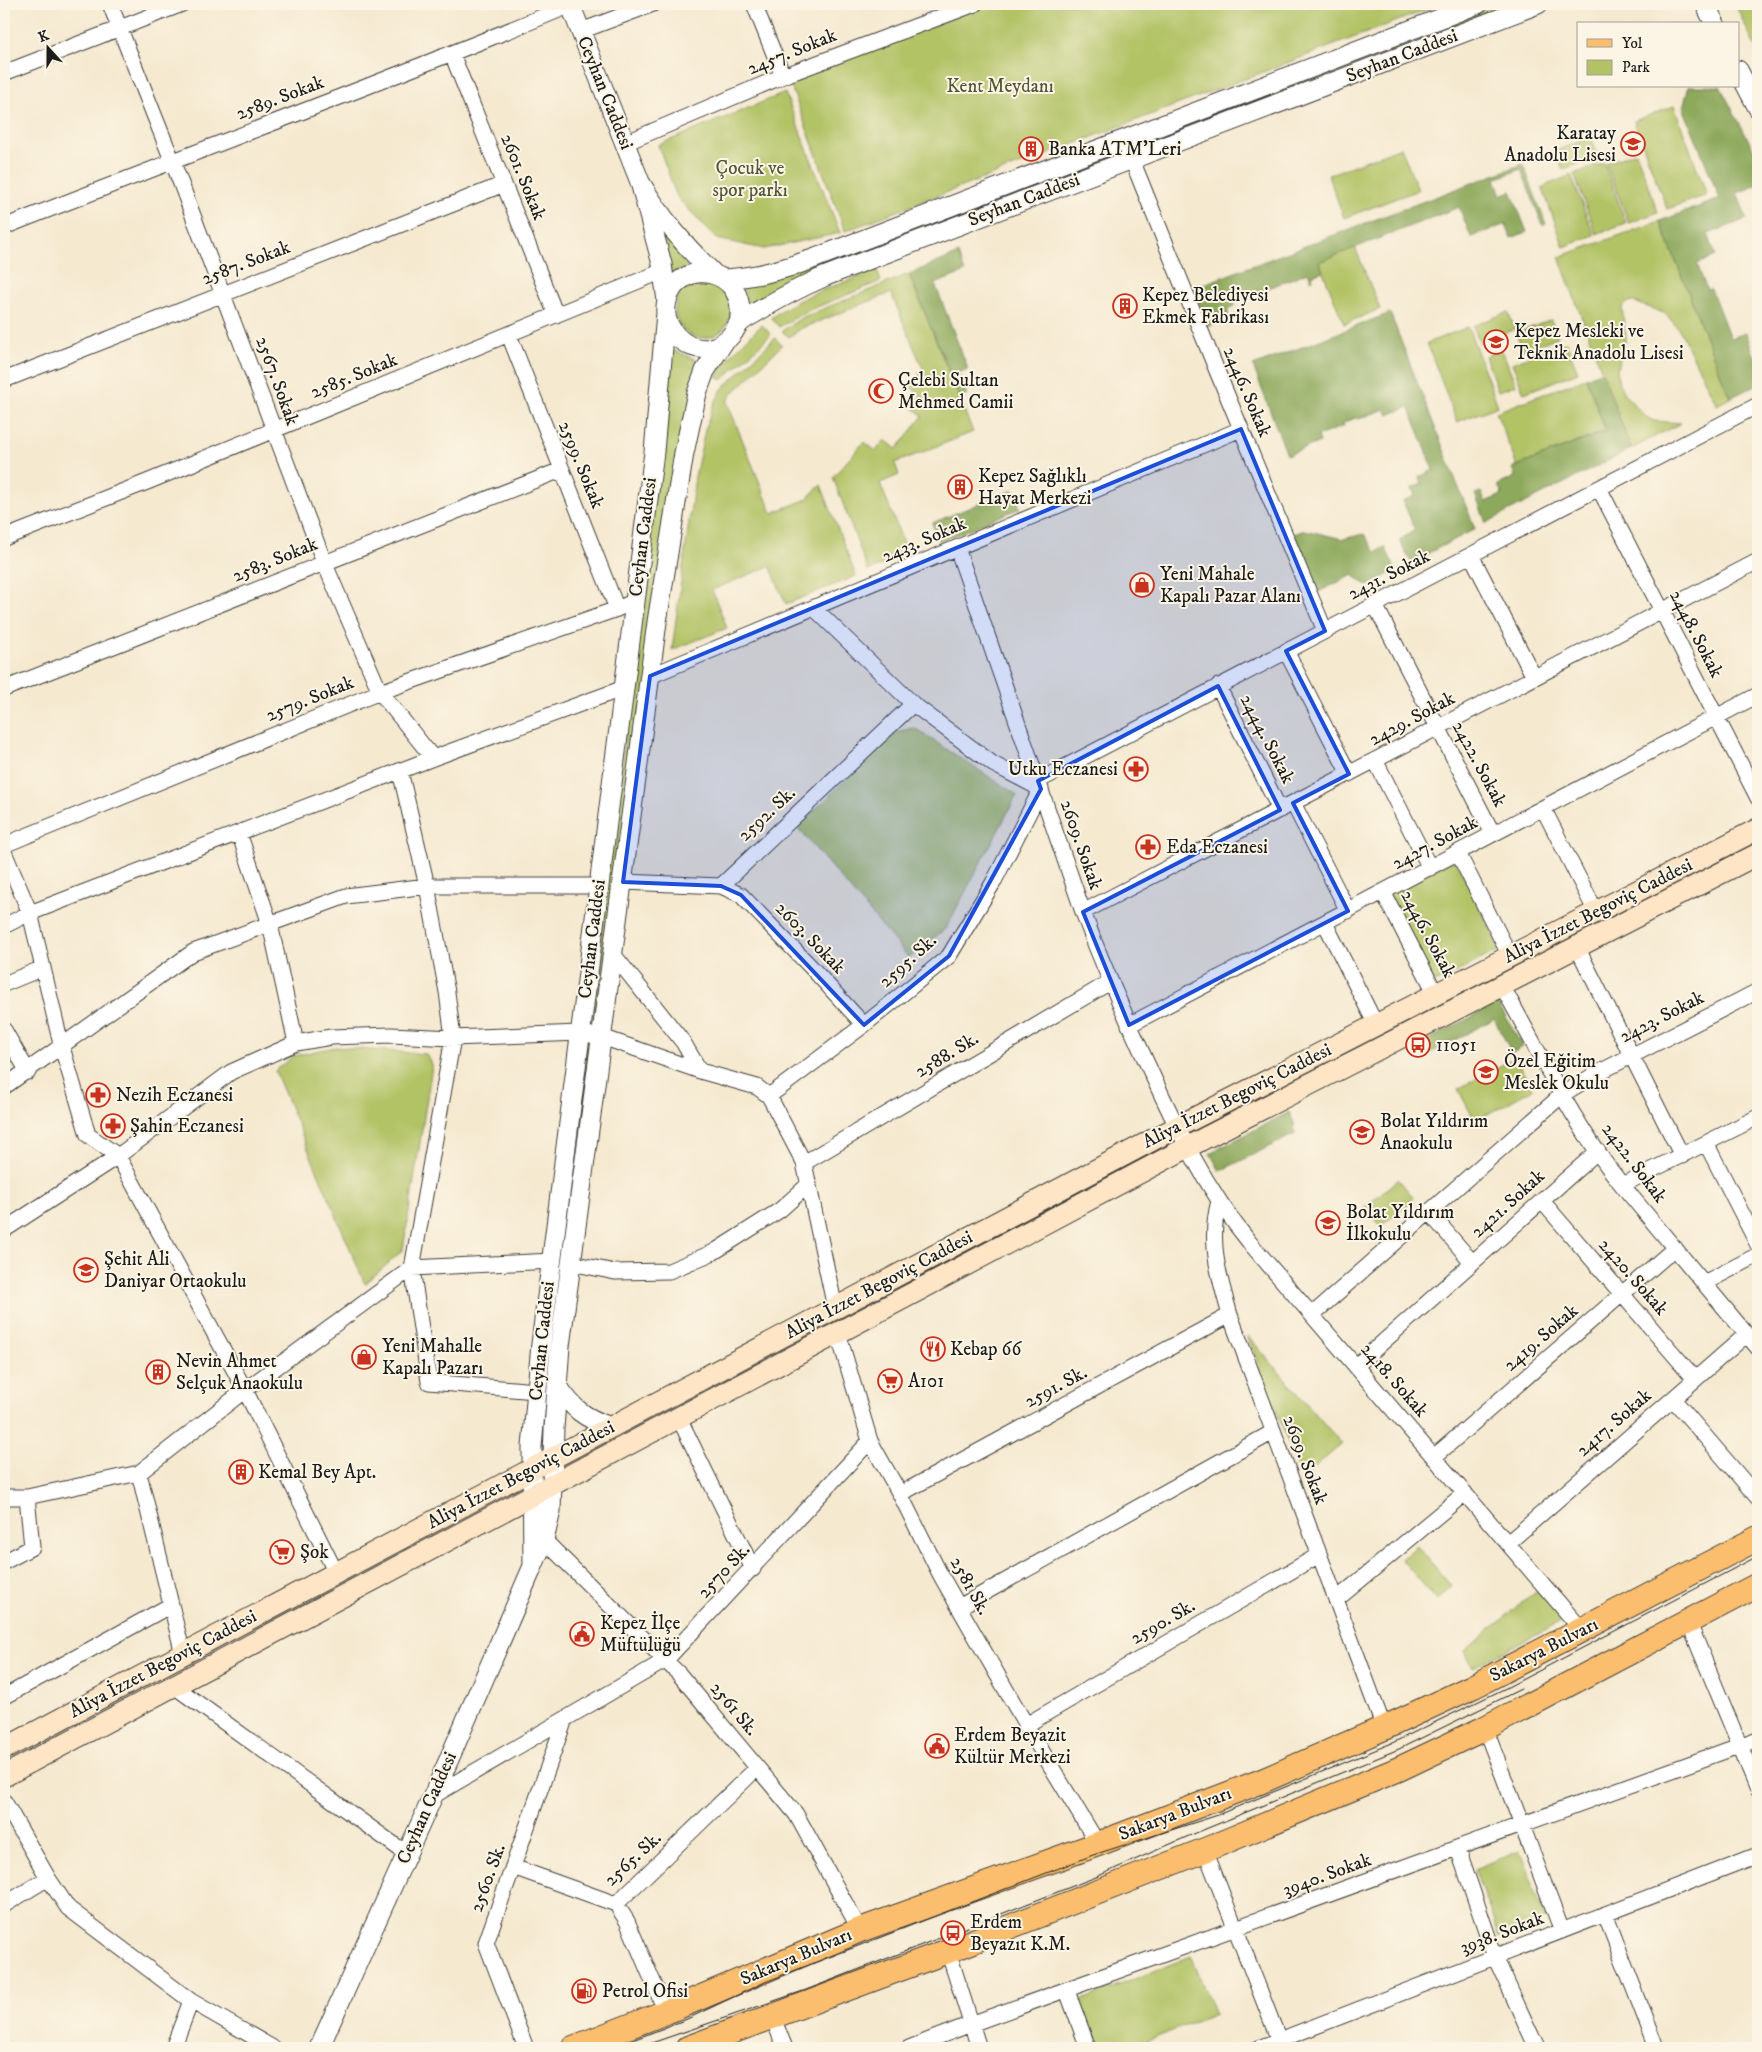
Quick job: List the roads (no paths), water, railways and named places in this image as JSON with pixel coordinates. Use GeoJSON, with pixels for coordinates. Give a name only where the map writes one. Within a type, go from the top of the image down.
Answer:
{"type":"FeatureCollection","features":[{"type":"Feature","properties":{"kind":"main road","name":"Aliya İzzet Begoviç Caddesi"},"geometry":{"type":"LineString","coordinates":[[4,1749],[1177,1127],[1758,829]]}},
{"type":"Feature","properties":{"kind":"main road","name":"Aliya İzzet Begoviç Caddesi"},"geometry":{"type":"LineString","coordinates":[[4,1776],[1188,1148],[1758,854]]}},
{"type":"Feature","properties":{"kind":"main road","name":"Sakarya Bulvarı"},"geometry":{"type":"LineString","coordinates":[[573,2048],[666,2012],[860,1930],[1098,1844],[1262,1781],[1384,1728],[1474,1686],[1758,1538]]}},
{"type":"Feature","properties":{"kind":"main road"},"geometry":{"type":"LineString","coordinates":[[688,2048],[773,2018],[948,1951],[1205,1850],[1399,1769],[1485,1728],[1758,1585]]}},
{"type":"Feature","properties":{"kind":"street","name":"2567. Sokak"},"geometry":{"type":"LineString","coordinates":[[110,4],[224,293],[324,562],[380,692],[433,758]]}},
{"type":"Feature","properties":{"kind":"street"},"geometry":{"type":"LineString","coordinates":[[4,73],[182,4]]}},
{"type":"Feature","properties":{"kind":"street","name":"Ceyhan Caddesi"},"geometry":{"type":"LineString","coordinates":[[533,1566],[531,1469],[536,1392],[659,408],[666,307],[663,271],[640,182],[570,4]]}},
{"type":"Feature","properties":{"kind":"street","name":"2589. Sokak"},"geometry":{"type":"LineString","coordinates":[[4,227],[172,160],[452,54],[570,4]]}},
{"type":"Feature","properties":{"kind":"street"},"geometry":{"type":"LineString","coordinates":[[581,31],[653,4]]}},
{"type":"Feature","properties":{"kind":"street"},"geometry":{"type":"LineString","coordinates":[[754,4],[783,76]]}},
{"type":"Feature","properties":{"kind":"street","name":"2457. Sokak"},"geometry":{"type":"LineString","coordinates":[[625,143],[783,76],[975,4]]}},
{"type":"Feature","properties":{"kind":"street","name":"Seyhan Caddesi"},"geometry":{"type":"LineString","coordinates":[[719,277],[750,278],[791,267],[1478,4]]}},
{"type":"Feature","properties":{"kind":"street","name":"Seyhan Caddesi"},"geometry":{"type":"LineString","coordinates":[[739,324],[785,295],[826,276],[1538,4]]}},
{"type":"Feature","properties":{"kind":"street"},"geometry":{"type":"LineString","coordinates":[[1705,4],[1714,22]]}},
{"type":"Feature","properties":{"kind":"street","name":"2601. Sokak"},"geometry":{"type":"LineString","coordinates":[[452,54],[556,315]]}},
{"type":"Feature","properties":{"kind":"street"},"geometry":{"type":"LineString","coordinates":[[1740,74],[1758,108]]}},
{"type":"Feature","properties":{"kind":"street","name":"2446. Sokak"},"geometry":{"type":"LineString","coordinates":[[1124,140],[1325,631]]}},
{"type":"Feature","properties":{"kind":"street","name":"Ceyhan Caddesi"},"geometry":{"type":"LineString","coordinates":[[640,182],[656,209],[674,232],[719,277]]}},
{"type":"Feature","properties":{"kind":"street","name":"2587. Sokak"},"geometry":{"type":"LineString","coordinates":[[4,380],[504,184]]}},
{"type":"Feature","properties":{"kind":"street","name":"2585. Sokak"},"geometry":{"type":"LineString","coordinates":[[4,538],[147,482],[663,271]]}},
{"type":"Feature","properties":{"kind":"street"},"geometry":{"type":"LineString","coordinates":[[702,273],[719,277],[734,288],[739,298],[741,311],[739,324],[732,335],[723,343],[711,348],[698,348],[686,344],[675,336],[668,325],[666,307],[672,290],[685,278],[702,273]]}},
{"type":"Feature","properties":{"kind":"street","name":"2599. Sokak"},"geometry":{"type":"LineString","coordinates":[[509,335],[617,609]]}},
{"type":"Feature","properties":{"kind":"street","name":"Ceyhan Caddesi"},"geometry":{"type":"LineString","coordinates":[[318,2046],[433,1796],[544,1540],[552,1511],[557,1385],[571,1263],[650,676],[692,410],[705,371],[723,343]]}},
{"type":"Feature","properties":{"kind":"street","name":"2431. Sokak"},"geometry":{"type":"LineString","coordinates":[[1040,785],[1218,686],[1758,405]]}},
{"type":"Feature","properties":{"kind":"street","name":"2433. Sokak"},"geometry":{"type":"LineString","coordinates":[[650,676],[1241,429]]}},
{"type":"Feature","properties":{"kind":"street","name":"2583. Sokak"},"geometry":{"type":"LineString","coordinates":[[4,689],[561,470]]}},
{"type":"Feature","properties":{"kind":"street","name":"2448. Sokak"},"geometry":{"type":"LineString","coordinates":[[1599,488],[1758,798]]}},
{"type":"Feature","properties":{"kind":"street","name":"2609. Sokak"},"geometry":{"type":"LineString","coordinates":[[957,548],[1083,912],[1110,982],[1188,1148]]}},
{"type":"Feature","properties":{"kind":"street"},"geometry":{"type":"LineString","coordinates":[[1471,555],[1534,677]]}},
{"type":"Feature","properties":{"kind":"street","name":"2429. Sokak"},"geometry":{"type":"LineString","coordinates":[[1083,912],[1758,560]]}},
{"type":"Feature","properties":{"kind":"street","name":"2579. Sokak"},"geometry":{"type":"LineString","coordinates":[[4,845],[380,692],[635,601]]}},
{"type":"Feature","properties":{"kind":"street","name":"2422. Sokak"},"geometry":{"type":"LineString","coordinates":[[1375,605],[1493,834]]}},
{"type":"Feature","properties":{"kind":"street"},"geometry":{"type":"LineString","coordinates":[[814,608],[913,704],[994,764],[1040,785]]}},
{"type":"Feature","properties":{"kind":"street"},"geometry":{"type":"LineString","coordinates":[[1286,651],[1349,774]]}},
{"type":"Feature","properties":{"kind":"street","name":"2444. Sokak"},"geometry":{"type":"LineString","coordinates":[[1218,686],[1348,911]]}},
{"type":"Feature","properties":{"kind":"street"},"geometry":{"type":"LineString","coordinates":[[4,926],[30,913],[433,758],[624,688]]}},
{"type":"Feature","properties":{"kind":"street","name":"2427. Sokak"},"geometry":{"type":"LineString","coordinates":[[1130,1025],[1758,695]]}},
{"type":"Feature","properties":{"kind":"street","name":"2592. Sk."},"geometry":{"type":"LineString","coordinates":[[721,886],[913,704]]}},
{"type":"Feature","properties":{"kind":"street","name":"2446. Sokak"},"geometry":{"type":"LineString","coordinates":[[1375,760],[1430,868]]}},
{"type":"Feature","properties":{"kind":"street"},"geometry":{"type":"LineString","coordinates":[[400,771],[427,886],[447,992],[453,1038],[412,1268],[429,1382],[536,1392]]}},
{"type":"Feature","properties":{"kind":"street","name":"2595. Sk."},"geometry":{"type":"LineString","coordinates":[[769,1096],[864,1025],[948,956],[992,883],[1040,785]]}},
{"type":"Feature","properties":{"kind":"street"},"geometry":{"type":"LineString","coordinates":[[1543,808],[1596,912]]}},
{"type":"Feature","properties":{"kind":"street"},"geometry":{"type":"LineString","coordinates":[[239,833],[270,924],[296,1043]]}},
{"type":"Feature","properties":{"kind":"street"},"geometry":{"type":"LineString","coordinates":[[4,852],[30,913],[61,1044],[88,1135],[118,1156],[245,1390],[336,1573]]}},
{"type":"Feature","properties":{"kind":"street"},"geometry":{"type":"LineString","coordinates":[[1458,853],[1510,956]]}},
{"type":"Feature","properties":{"kind":"street"},"geometry":{"type":"LineString","coordinates":[[622,882],[721,886]]}},
{"type":"Feature","properties":{"kind":"street"},"geometry":{"type":"LineString","coordinates":[[4,1087],[28,1072],[61,1044],[193,952],[346,896],[427,886],[599,886]]}},
{"type":"Feature","properties":{"kind":"street","name":"2603. Sokak"},"geometry":{"type":"LineString","coordinates":[[721,886],[741,896],[810,966],[864,1025]]}},
{"type":"Feature","properties":{"kind":"street","name":"2446. Sokak"},"geometry":{"type":"LineString","coordinates":[[1383,892],[1436,994]]}},
{"type":"Feature","properties":{"kind":"street"},"geometry":{"type":"LineString","coordinates":[[1325,923],[1376,1025]]}},
{"type":"Feature","properties":{"kind":"street"},"geometry":{"type":"LineString","coordinates":[[1577,948],[1682,1156]]}},
{"type":"Feature","properties":{"kind":"street"},"geometry":{"type":"LineString","coordinates":[[613,954],[683,1042],[700,1071]]}},
{"type":"Feature","properties":{"kind":"street"},"geometry":{"type":"LineString","coordinates":[[4,984],[43,968]]}},
{"type":"Feature","properties":{"kind":"street","name":"2588. Sk."},"geometry":{"type":"LineString","coordinates":[[804,1163],[1110,982]]}},
{"type":"Feature","properties":{"kind":"street","name":"2422. Sokak"},"geometry":{"type":"LineString","coordinates":[[1502,986],[1563,1094],[1622,1186],[1758,1348]]}},
{"type":"Feature","properties":{"kind":"street","name":"2423. Sokak"},"geometry":{"type":"LineString","coordinates":[[1312,1315],[1563,1094],[1594,1075],[1758,991]]}},
{"type":"Feature","properties":{"kind":"street"},"geometry":{"type":"LineString","coordinates":[[4,1030],[28,1072]]}},
{"type":"Feature","properties":{"kind":"street"},"geometry":{"type":"LineString","coordinates":[[4,1230],[118,1156],[231,1072],[296,1043],[331,1037],[391,1035],[453,1038],[580,1033],[602,1037],[700,1071],[757,1088],[769,1096],[804,1163],[836,1308]]}},
{"type":"Feature","properties":{"kind":"street"},"geometry":{"type":"LineString","coordinates":[[1622,1186],[1758,1118]]}},
{"type":"Feature","properties":{"kind":"street"},"geometry":{"type":"LineString","coordinates":[[1706,1143],[1758,1245]]}},
{"type":"Feature","properties":{"kind":"street","name":"2418. Sokak"},"geometry":{"type":"LineString","coordinates":[[1188,1148],[1219,1201],[1250,1243],[1582,1630]]}},
{"type":"Feature","properties":{"kind":"street","name":"2421. Sokak"},"geometry":{"type":"LineString","coordinates":[[1356,1366],[1598,1151]]}},
{"type":"Feature","properties":{"kind":"street"},"geometry":{"type":"LineString","coordinates":[[571,1263],[616,1272],[669,1271],[714,1252],[780,1210],[809,1184]]}},
{"type":"Feature","properties":{"kind":"street","name":"2609. Sokak"},"geometry":{"type":"LineString","coordinates":[[1219,1201],[1214,1227],[1214,1248],[1230,1315],[1384,1728]]}},
{"type":"Feature","properties":{"kind":"street","name":"2420. Sokak"},"geometry":{"type":"LineString","coordinates":[[1542,1201],[1695,1379]]}},
{"type":"Feature","properties":{"kind":"street"},"geometry":{"type":"LineString","coordinates":[[1430,1212],[1472,1262]]}},
{"type":"Feature","properties":{"kind":"street","name":"2419. Sokak"},"geometry":{"type":"LineString","coordinates":[[1434,1457],[1675,1248]]}},
{"type":"Feature","properties":{"kind":"street"},"geometry":{"type":"LineString","coordinates":[[1704,1282],[1758,1255]]}},
{"type":"Feature","properties":{"kind":"street"},"geometry":{"type":"LineString","coordinates":[[4,1497],[27,1497],[139,1473],[245,1390],[412,1268],[552,1261]]}},
{"type":"Feature","properties":{"kind":"street","name":"2591. Sk."},"geometry":{"type":"LineString","coordinates":[[900,1494],[1230,1315]]}},
{"type":"Feature","properties":{"kind":"street","name":"2581 Sk."},"geometry":{"type":"LineString","coordinates":[[838,1333],[870,1441],[959,1607],[1098,1844]]}},
{"type":"Feature","properties":{"kind":"street","name":"2417. Sokak"},"geometry":{"type":"LineString","coordinates":[[1508,1543],[1747,1334]]}},
{"type":"Feature","properties":{"kind":"street"},"geometry":{"type":"LineString","coordinates":[[557,1385],[570,1404],[584,1416],[611,1427]]}},
{"type":"Feature","properties":{"kind":"street"},"geometry":{"type":"LineString","coordinates":[[1673,1399],[1758,1498]]}},
{"type":"Feature","properties":{"kind":"street"},"geometry":{"type":"LineString","coordinates":[[679,1418],[753,1569]]}},
{"type":"Feature","properties":{"kind":"street"},"geometry":{"type":"LineString","coordinates":[[959,1607],[1273,1432]]}},
{"type":"Feature","properties":{"kind":"street","name":"2570 Sk."},"geometry":{"type":"LineString","coordinates":[[433,1796],[666,1660],[753,1569],[870,1441]]}},
{"type":"Feature","properties":{"kind":"street"},"geometry":{"type":"LineString","coordinates":[[139,1473],[183,1654]]}},
{"type":"Feature","properties":{"kind":"street"},"geometry":{"type":"LineString","coordinates":[[1336,1600],[1465,1493]]}},
{"type":"Feature","properties":{"kind":"street"},"geometry":{"type":"LineString","coordinates":[[4,1562],[32,1547],[27,1497]]}},
{"type":"Feature","properties":{"kind":"street","name":"2561 Sk."},"geometry":{"type":"LineString","coordinates":[[544,1540],[666,1660],[796,1814],[860,1930]]}},
{"type":"Feature","properties":{"kind":"street","name":"2590. Sk."},"geometry":{"type":"LineString","coordinates":[[1026,1724],[1319,1555]]}},
{"type":"Feature","properties":{"kind":"street"},"geometry":{"type":"LineString","coordinates":[[4,1697],[171,1605]]}},
{"type":"Feature","properties":{"kind":"street"},"geometry":{"type":"LineString","coordinates":[[1688,1621],[1758,1789]]}},
{"type":"Feature","properties":{"kind":"street"},"geometry":{"type":"LineString","coordinates":[[174,1686],[406,1854]]}},
{"type":"Feature","properties":{"kind":"street","name":"2560. Sk."},"geometry":{"type":"LineString","coordinates":[[526,2048],[486,1943],[565,1719]]}},
{"type":"Feature","properties":{"kind":"street"},"geometry":{"type":"LineString","coordinates":[[1485,1728],[1562,1931]]}},
{"type":"Feature","properties":{"kind":"street","name":"3940. Sokak"},"geometry":{"type":"LineString","coordinates":[[909,2048],[1758,1739]]}},
{"type":"Feature","properties":{"kind":"street","name":"2565. Sk."},"geometry":{"type":"LineString","coordinates":[[514,1867],[616,1904],[757,1768]]}},
{"type":"Feature","properties":{"kind":"street"},"geometry":{"type":"LineString","coordinates":[[4,1800],[48,1878],[68,1908],[191,2001],[273,2048]]}},
{"type":"Feature","properties":{"kind":"street"},"geometry":{"type":"LineString","coordinates":[[1458,1849],[1495,1957],[1534,2048]]}},
{"type":"Feature","properties":{"kind":"street"},"geometry":{"type":"LineString","coordinates":[[1205,1850],[1280,2044]]}},
{"type":"Feature","properties":{"kind":"street","name":"3938. Sokak"},"geometry":{"type":"LineString","coordinates":[[1259,2048],[1280,2044],[1495,1957],[1758,1855]]}},
{"type":"Feature","properties":{"kind":"street"},"geometry":{"type":"LineString","coordinates":[[4,1905],[48,1878]]}},
{"type":"Feature","properties":{"kind":"street"},"geometry":{"type":"LineString","coordinates":[[616,1904],[627,1921],[666,2012]]}},
{"type":"Feature","properties":{"kind":"street"},"geometry":{"type":"LineString","coordinates":[[1605,1914],[1657,2048]]}},
{"type":"Feature","properties":{"kind":"street"},"geometry":{"type":"LineString","coordinates":[[948,1951],[979,2048]]}},
{"type":"Feature","properties":{"kind":"street"},"geometry":{"type":"LineString","coordinates":[[1067,1991],[1088,2048]]}},
{"type":"Feature","properties":{"kind":"street"},"geometry":{"type":"LineString","coordinates":[[173,2048],[191,2001]]}},
{"type":"Feature","properties":{"kind":"street"},"geometry":{"type":"LineString","coordinates":[[773,2018],[785,2048]]}},
{"type":"Feature","properties":{"kind":"tram line"},"geometry":{"type":"LineString","coordinates":[[612,2048],[687,2019],[765,1982],[1093,1855],[1215,1816],[1392,1743],[1506,1688],[1758,1556]]}},
{"type":"Feature","properties":{"kind":"tram line"},"geometry":{"type":"LineString","coordinates":[[637,2048],[806,1990],[1096,1877],[1191,1835],[1399,1749],[1521,1689]]}},
{"type":"Feature","properties":{"kind":"place","name":"Karatay Anadolu Lisesi"},"geometry":{"type":"Point","coordinates":[1633,144]}},
{"type":"Feature","properties":{"kind":"place","name":"Banka ATM'Leri"},"geometry":{"type":"Point","coordinates":[1031,149]}},
{"type":"Feature","properties":{"kind":"place","name":"Kepez Belediyesi Ekmek Fabrikası"},"geometry":{"type":"Point","coordinates":[1125,306]}},
{"type":"Feature","properties":{"kind":"place","name":"Kepez Mesleki ve Teknik Anadolu Lisesi"},"geometry":{"type":"Point","coordinates":[1496,342]}},
{"type":"Feature","properties":{"kind":"place","name":"Çelebi Sultan Mehmed Camii"},"geometry":{"type":"Point","coordinates":[881,391]}},
{"type":"Feature","properties":{"kind":"place","name":"Kepez Sağlıklı Hayat Merkezi"},"geometry":{"type":"Point","coordinates":[960,487]}},
{"type":"Feature","properties":{"kind":"place","name":"Yeni Mahale Kapalı Pazar Alanı"},"geometry":{"type":"Point","coordinates":[1142,585]}},
{"type":"Feature","properties":{"kind":"place","name":"Utku Eczanesi"},"geometry":{"type":"Point","coordinates":[1136,769]}},
{"type":"Feature","properties":{"kind":"place","name":"Eda Eczanesi"},"geometry":{"type":"Point","coordinates":[1148,847]}},
{"type":"Feature","properties":{"kind":"place","name":"11051"},"geometry":{"type":"Point","coordinates":[1418,1045]}},
{"type":"Feature","properties":{"kind":"place","name":"Özel Eğitim Meslek Okulu"},"geometry":{"type":"Point","coordinates":[1486,1072]}},
{"type":"Feature","properties":{"kind":"place","name":"Nezih Eczanesi"},"geometry":{"type":"Point","coordinates":[98,1095]}},
{"type":"Feature","properties":{"kind":"place","name":"Şahin Eczanesi"},"geometry":{"type":"Point","coordinates":[113,1126]}},
{"type":"Feature","properties":{"kind":"place","name":"Bolat Yıldırım Anaokulu"},"geometry":{"type":"Point","coordinates":[1362,1132]}},
{"type":"Feature","properties":{"kind":"place","name":"Bolat Yıldırım İlkokulu"},"geometry":{"type":"Point","coordinates":[1328,1223]}},
{"type":"Feature","properties":{"kind":"place","name":"Şehit Ali Daniyar Ortaokulu"},"geometry":{"type":"Point","coordinates":[86,1270]}},
{"type":"Feature","properties":{"kind":"place","name":"Kebap 66"},"geometry":{"type":"Point","coordinates":[933,1349]}},
{"type":"Feature","properties":{"kind":"place","name":"Yeni Mahalle Kapalı Pazarı"},"geometry":{"type":"Point","coordinates":[364,1357]}},
{"type":"Feature","properties":{"kind":"place","name":"Nevin Ahmet Selçuk Anaokulu"},"geometry":{"type":"Point","coordinates":[158,1372]}},
{"type":"Feature","properties":{"kind":"place","name":"A101"},"geometry":{"type":"Point","coordinates":[890,1381]}},
{"type":"Feature","properties":{"kind":"place","name":"Kemal Bey Apt."},"geometry":{"type":"Point","coordinates":[241,1472]}},
{"type":"Feature","properties":{"kind":"place","name":"Şok"},"geometry":{"type":"Point","coordinates":[282,1552]}},
{"type":"Feature","properties":{"kind":"place","name":"Kepez İlçe Müftülüğü"},"geometry":{"type":"Point","coordinates":[582,1634]}},
{"type":"Feature","properties":{"kind":"place","name":"Erdem Beyazit Kültür Merkezi"},"geometry":{"type":"Point","coordinates":[937,1746]}},
{"type":"Feature","properties":{"kind":"place","name":"Erdem Beyazıt K.M."},"geometry":{"type":"Point","coordinates":[953,1933]}},
{"type":"Feature","properties":{"kind":"place","name":"Petrol Ofisi"},"geometry":{"type":"Point","coordinates":[584,1991]}},
{"type":"Feature","properties":{"kind":"park label","name":"Kent Meydanı"},"geometry":{"type":"Point","coordinates":[1000,86]}},
{"type":"Feature","properties":{"kind":"park label","name":"Çocuk ve spor parkı"},"geometry":{"type":"Point","coordinates":[750,179]}}]}
